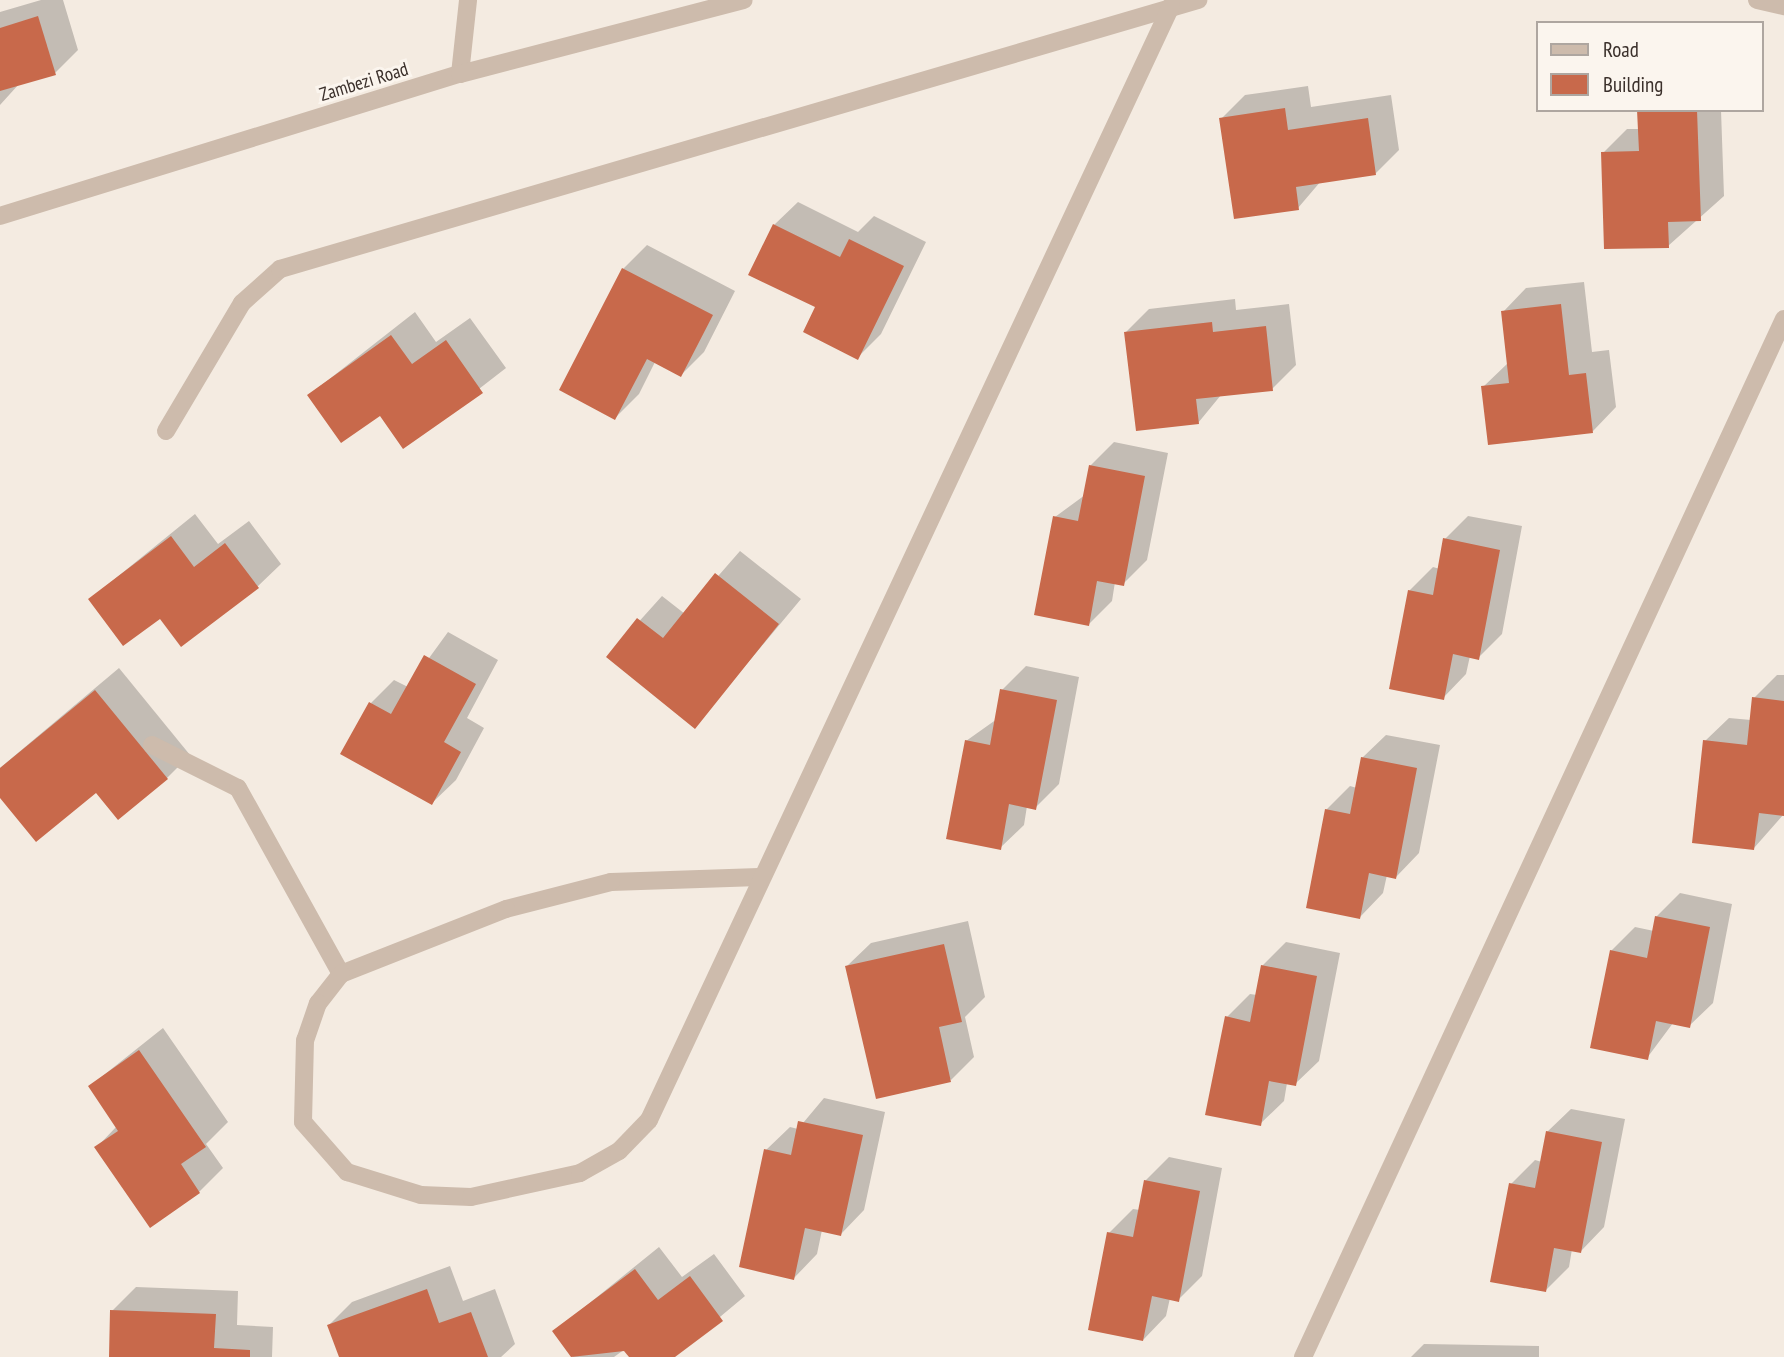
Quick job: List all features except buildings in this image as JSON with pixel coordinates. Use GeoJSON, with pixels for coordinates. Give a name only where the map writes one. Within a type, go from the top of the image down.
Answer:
{"type":"FeatureCollection","features":[{"type":"Feature","properties":{"kind":"street"},"geometry":{"type":"LineString","coordinates":[[460,74],[468,0]]}},
{"type":"Feature","properties":{"kind":"street","name":"Zambezi Road"},"geometry":{"type":"LineString","coordinates":[[0,216],[460,74],[744,0]]}},
{"type":"Feature","properties":{"kind":"street"},"geometry":{"type":"LineString","coordinates":[[166,431],[242,303],[280,269],[1198,0]]}},
{"type":"Feature","properties":{"kind":"street"},"geometry":{"type":"LineString","coordinates":[[1757,0],[1784,6]]}},
{"type":"Feature","properties":{"kind":"street"},"geometry":{"type":"LineString","coordinates":[[759,877],[611,881],[506,909],[341,974],[318,1003],[301,1068],[303,1122],[324,1153],[347,1172],[421,1195],[525,1189],[580,1172],[618,1151],[649,1120],[711,997],[759,877],[1171,6]]}},
{"type":"Feature","properties":{"kind":"street"},"geometry":{"type":"LineString","coordinates":[[1303,1357],[1784,319]]}},
{"type":"Feature","properties":{"kind":"street"},"geometry":{"type":"LineString","coordinates":[[152,745],[238,788],[341,974]]}}]}
